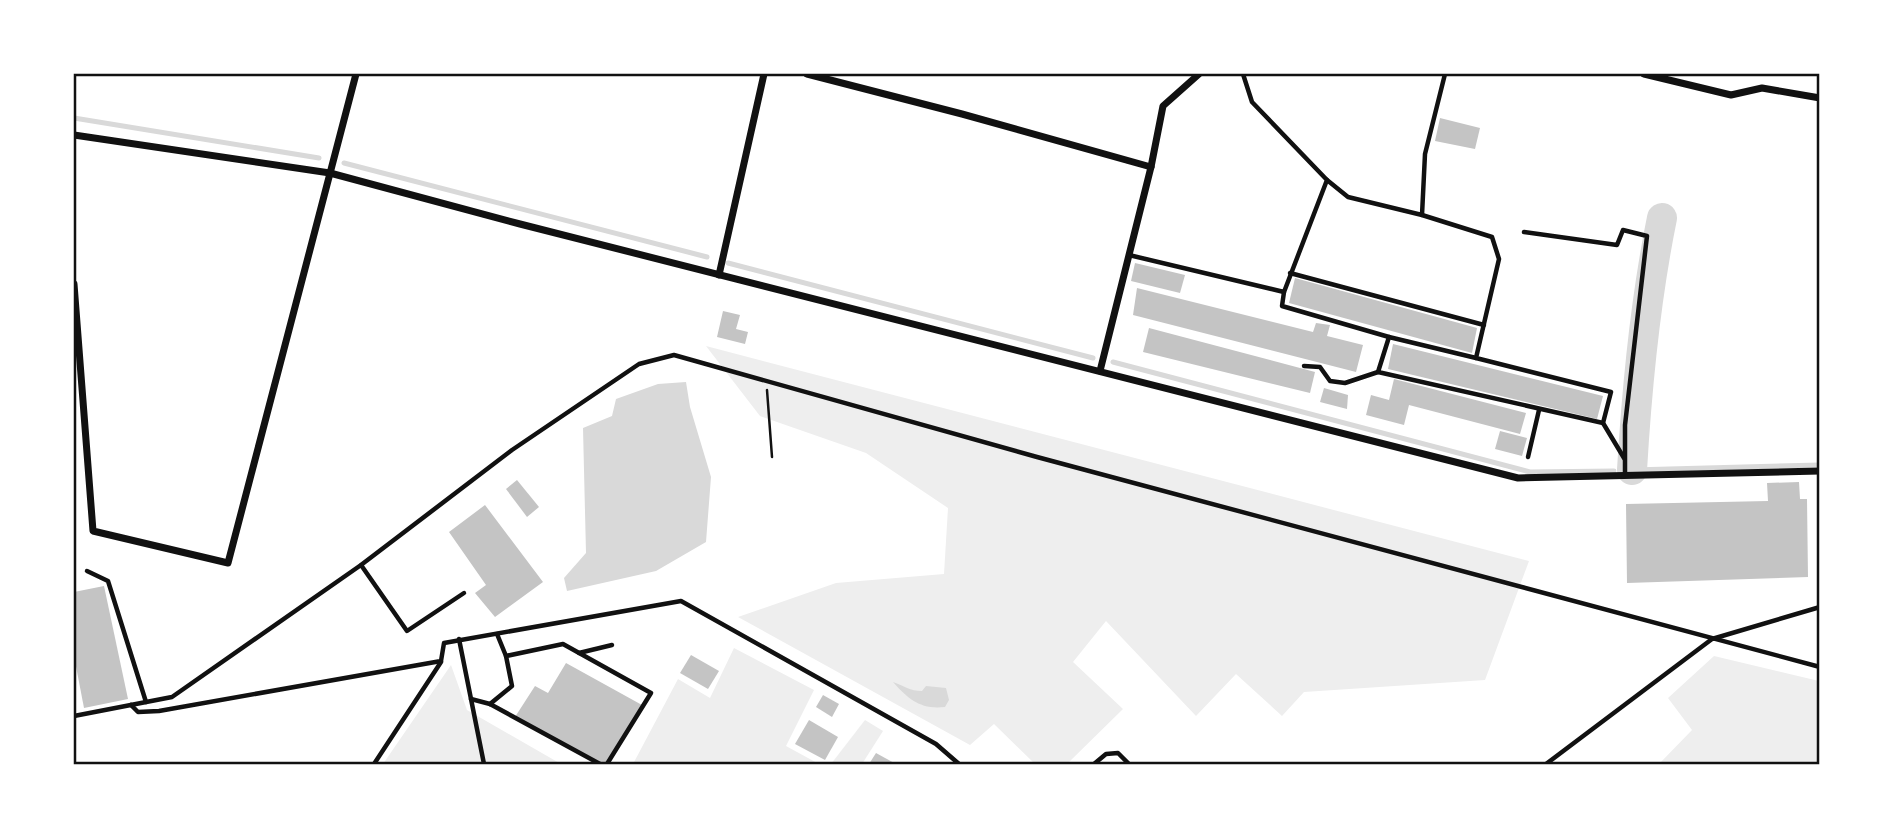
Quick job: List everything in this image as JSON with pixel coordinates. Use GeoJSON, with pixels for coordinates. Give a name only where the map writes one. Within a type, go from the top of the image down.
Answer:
{"type":"FeatureCollection","features":[{"type":"Feature","properties":{"kind":"street"},"geometry":{"type":"LineString","coordinates":[[74,284],[93,530],[228,564],[356,74]]}},
{"type":"Feature","properties":{"kind":"street"},"geometry":{"type":"LineString","coordinates":[[719,275],[764,74]]}},
{"type":"Feature","properties":{"kind":"street"},"geometry":{"type":"LineString","coordinates":[[807,74],[1151,167]]}},
{"type":"Feature","properties":{"kind":"street"},"geometry":{"type":"LineString","coordinates":[[1100,371],[1151,167],[1163,106],[1199,74]]}},
{"type":"Feature","properties":{"kind":"street"},"geometry":{"type":"LineString","coordinates":[[1644,74],[1731,95],[1762,88],[1819,98]]}},
{"type":"Feature","properties":{"kind":"street"},"geometry":{"type":"LineString","coordinates":[[74,135],[330,173],[1518,478],[1819,471]]}},
{"type":"Feature","properties":{"kind":"lane"},"geometry":{"type":"LineString","coordinates":[[1243,74],[1252,102],[1327,180],[1348,197],[1422,215],[1492,237],[1499,258],[1476,358]]}},
{"type":"Feature","properties":{"kind":"lane"},"geometry":{"type":"LineString","coordinates":[[1422,215],[1424,154],[1445,74]]}},
{"type":"Feature","properties":{"kind":"lane"},"geometry":{"type":"LineString","coordinates":[[1327,180],[1290,273],[1282,306],[1389,337],[1611,392],[1603,423],[1624,458]]}},
{"type":"Feature","properties":{"kind":"lane"},"geometry":{"type":"LineString","coordinates":[[1524,232],[1617,245],[1623,230],[1647,236],[1625,425],[1625,476]]}},
{"type":"Feature","properties":{"kind":"lane"},"geometry":{"type":"LineString","coordinates":[[1129,255],[1284,292]]}},
{"type":"Feature","properties":{"kind":"lane"},"geometry":{"type":"LineString","coordinates":[[1290,273],[1484,325]]}},
{"type":"Feature","properties":{"kind":"lane"},"geometry":{"type":"LineString","coordinates":[[1378,372],[1389,337]]}},
{"type":"Feature","properties":{"kind":"lane"},"geometry":{"type":"LineString","coordinates":[[74,716],[172,696],[361,565],[512,450],[639,364],[674,355],[1037,457],[1819,667]]}},
{"type":"Feature","properties":{"kind":"lane"},"geometry":{"type":"LineString","coordinates":[[1304,366],[1320,367],[1330,381],[1345,383],[1378,372],[1603,423]]}},
{"type":"Feature","properties":{"kind":"lane"},"geometry":{"type":"LineString","coordinates":[[1528,457],[1539,410]]}},
{"type":"Feature","properties":{"kind":"lane"},"geometry":{"type":"LineString","coordinates":[[361,565],[407,631],[464,593]]}},
{"type":"Feature","properties":{"kind":"lane"},"geometry":{"type":"LineString","coordinates":[[87,571],[108,581],[146,702]]}},
{"type":"Feature","properties":{"kind":"lane"},"geometry":{"type":"LineString","coordinates":[[374,765],[441,661],[444,643],[681,601],[936,744],[959,765]]}},
{"type":"Feature","properties":{"kind":"lane"},"geometry":{"type":"LineString","coordinates":[[1546,765],[1712,639],[1819,607]]}},
{"type":"Feature","properties":{"kind":"lane"},"geometry":{"type":"LineString","coordinates":[[490,704],[512,686],[506,656],[497,634]]}},
{"type":"Feature","properties":{"kind":"lane"},"geometry":{"type":"LineString","coordinates":[[459,639],[484,765]]}},
{"type":"Feature","properties":{"kind":"lane"},"geometry":{"type":"LineString","coordinates":[[506,656],[563,644],[651,693],[607,765]]}},
{"type":"Feature","properties":{"kind":"lane"},"geometry":{"type":"LineString","coordinates":[[579,653],[612,645]]}},
{"type":"Feature","properties":{"kind":"lane"},"geometry":{"type":"LineString","coordinates":[[131,705],[138,712],[159,711],[441,661]]}},
{"type":"Feature","properties":{"kind":"lane"},"geometry":{"type":"LineString","coordinates":[[471,699],[490,704],[600,765]]}},
{"type":"Feature","properties":{"kind":"lane"},"geometry":{"type":"LineString","coordinates":[[1094,765],[1106,754],[1118,753],[1129,765]]}},
{"type":"Feature","properties":{"kind":"path"},"geometry":{"type":"LineString","coordinates":[[766,380],[772,457]]}},
{"type":"Feature","properties":{"kind":"shaded area"},"geometry":{"type":"Polygon","coordinates":[[[706,346],[1529,561],[1485,680],[1304,692],[1282,716],[1236,674],[1196,716],[1106,621],[1073,662],[1123,709],[1067,764],[1035,764],[994,724],[970,745],[738,617],[836,583],[944,574],[948,508],[866,453],[760,416],[706,346]]]}},
{"type":"Feature","properties":{"kind":"shaded area"},"geometry":{"type":"Polygon","coordinates":[[[686,382],[690,407],[711,477],[706,542],[656,571],[567,591],[564,578],[586,553],[583,428],[612,416],[616,399],[658,384],[686,382]]]}},
{"type":"Feature","properties":{"kind":"shaded area"},"geometry":{"type":"Polygon","coordinates":[[[734,648],[814,690],[786,746],[819,764],[633,764],[678,679],[710,698],[734,648]]]}},
{"type":"Feature","properties":{"kind":"shaded area"},"geometry":{"type":"Polygon","coordinates":[[[1714,656],[1819,681],[1819,764],[1659,764],[1692,730],[1668,698],[1714,656]]]}},
{"type":"Feature","properties":{"kind":"shaded area"},"geometry":{"type":"Polygon","coordinates":[[[451,665],[467,710],[561,764],[383,764],[451,665]]]}},
{"type":"Feature","properties":{"kind":"shaded area"},"geometry":{"type":"Polygon","coordinates":[[[893,682],[918,691],[922,691],[926,686],[946,688],[949,700],[945,707],[922,705],[904,694],[893,682]]]}},
{"type":"Feature","properties":{"kind":"shaded area"},"geometry":{"type":"Polygon","coordinates":[[[865,720],[883,731],[862,764],[831,764],[865,720]]]}},
{"type":"Feature","properties":{"kind":"building"},"geometry":{"type":"Polygon","coordinates":[[[1440,118],[1480,128],[1475,149],[1435,141],[1440,118]]]}},
{"type":"Feature","properties":{"kind":"building"},"geometry":{"type":"Polygon","coordinates":[[[1135,263],[1185,275],[1180,293],[1131,281],[1135,263]]]}},
{"type":"Feature","properties":{"kind":"building"},"geometry":{"type":"Polygon","coordinates":[[[1295,278],[1477,328],[1472,353],[1289,303],[1295,278]]]}},
{"type":"Feature","properties":{"kind":"building"},"geometry":{"type":"Polygon","coordinates":[[[1137,288],[1313,332],[1316,323],[1330,325],[1327,336],[1363,345],[1356,372],[1133,315],[1137,288]]]}},
{"type":"Feature","properties":{"kind":"building"},"geometry":{"type":"Polygon","coordinates":[[[723,311],[740,315],[736,329],[748,332],[745,344],[717,337],[723,311]]]}},
{"type":"Feature","properties":{"kind":"building"},"geometry":{"type":"Polygon","coordinates":[[[1149,328],[1315,372],[1310,393],[1143,352],[1149,328]]]}},
{"type":"Feature","properties":{"kind":"building"},"geometry":{"type":"Polygon","coordinates":[[[1393,344],[1603,396],[1597,419],[1388,369],[1393,344]]]}},
{"type":"Feature","properties":{"kind":"building"},"geometry":{"type":"Polygon","coordinates":[[[1394,379],[1526,413],[1520,434],[1409,405],[1404,425],[1366,415],[1371,395],[1389,400],[1394,379]]]}},
{"type":"Feature","properties":{"kind":"building"},"geometry":{"type":"Polygon","coordinates":[[[1324,388],[1348,395],[1347,409],[1320,402],[1324,388]]]}},
{"type":"Feature","properties":{"kind":"building"},"geometry":{"type":"Polygon","coordinates":[[[1500,431],[1527,438],[1522,456],[1495,449],[1500,431]]]}},
{"type":"Feature","properties":{"kind":"building"},"geometry":{"type":"Polygon","coordinates":[[[517,480],[539,507],[527,517],[506,489],[517,480]]]}},
{"type":"Feature","properties":{"kind":"building"},"geometry":{"type":"Polygon","coordinates":[[[1799,482],[1800,499],[1807,499],[1808,577],[1627,583],[1626,504],[1768,501],[1767,483],[1799,482]]]}},
{"type":"Feature","properties":{"kind":"building"},"geometry":{"type":"Polygon","coordinates":[[[485,505],[543,582],[495,617],[475,593],[486,585],[449,532],[485,505]]]}},
{"type":"Feature","properties":{"kind":"building"},"geometry":{"type":"Polygon","coordinates":[[[104,586],[128,699],[84,708],[74,656],[74,592],[104,586]]]}},
{"type":"Feature","properties":{"kind":"building"},"geometry":{"type":"Polygon","coordinates":[[[691,655],[719,671],[708,689],[680,673],[691,655]]]}},
{"type":"Feature","properties":{"kind":"building"},"geometry":{"type":"Polygon","coordinates":[[[566,663],[642,705],[606,764],[601,764],[515,717],[535,686],[548,693],[566,663]]]}},
{"type":"Feature","properties":{"kind":"building"},"geometry":{"type":"Polygon","coordinates":[[[823,695],[839,704],[832,717],[816,707],[823,695]]]}},
{"type":"Feature","properties":{"kind":"building"},"geometry":{"type":"Polygon","coordinates":[[[809,720],[838,737],[825,760],[795,744],[809,720]]]}},
{"type":"Feature","properties":{"kind":"building"},"geometry":{"type":"Polygon","coordinates":[[[876,753],[896,764],[869,764],[876,753]]]}},
{"type":"Feature","properties":{"kind":"waterway"},"geometry":{"type":"LineString","coordinates":[[74,118],[319,158]]}},
{"type":"Feature","properties":{"kind":"waterway"},"geometry":{"type":"LineString","coordinates":[[344,163],[707,257]]}},
{"type":"Feature","properties":{"kind":"waterway"},"geometry":{"type":"LineString","coordinates":[[1632,470],[1642,343],[1662,218]]}},
{"type":"Feature","properties":{"kind":"waterway"},"geometry":{"type":"LineString","coordinates":[[728,263],[1093,358]]}},
{"type":"Feature","properties":{"kind":"waterway"},"geometry":{"type":"LineString","coordinates":[[1113,362],[1530,472],[1614,471]]}},
{"type":"Feature","properties":{"kind":"waterway"},"geometry":{"type":"LineString","coordinates":[[1632,470],[1820,465]]}}]}
